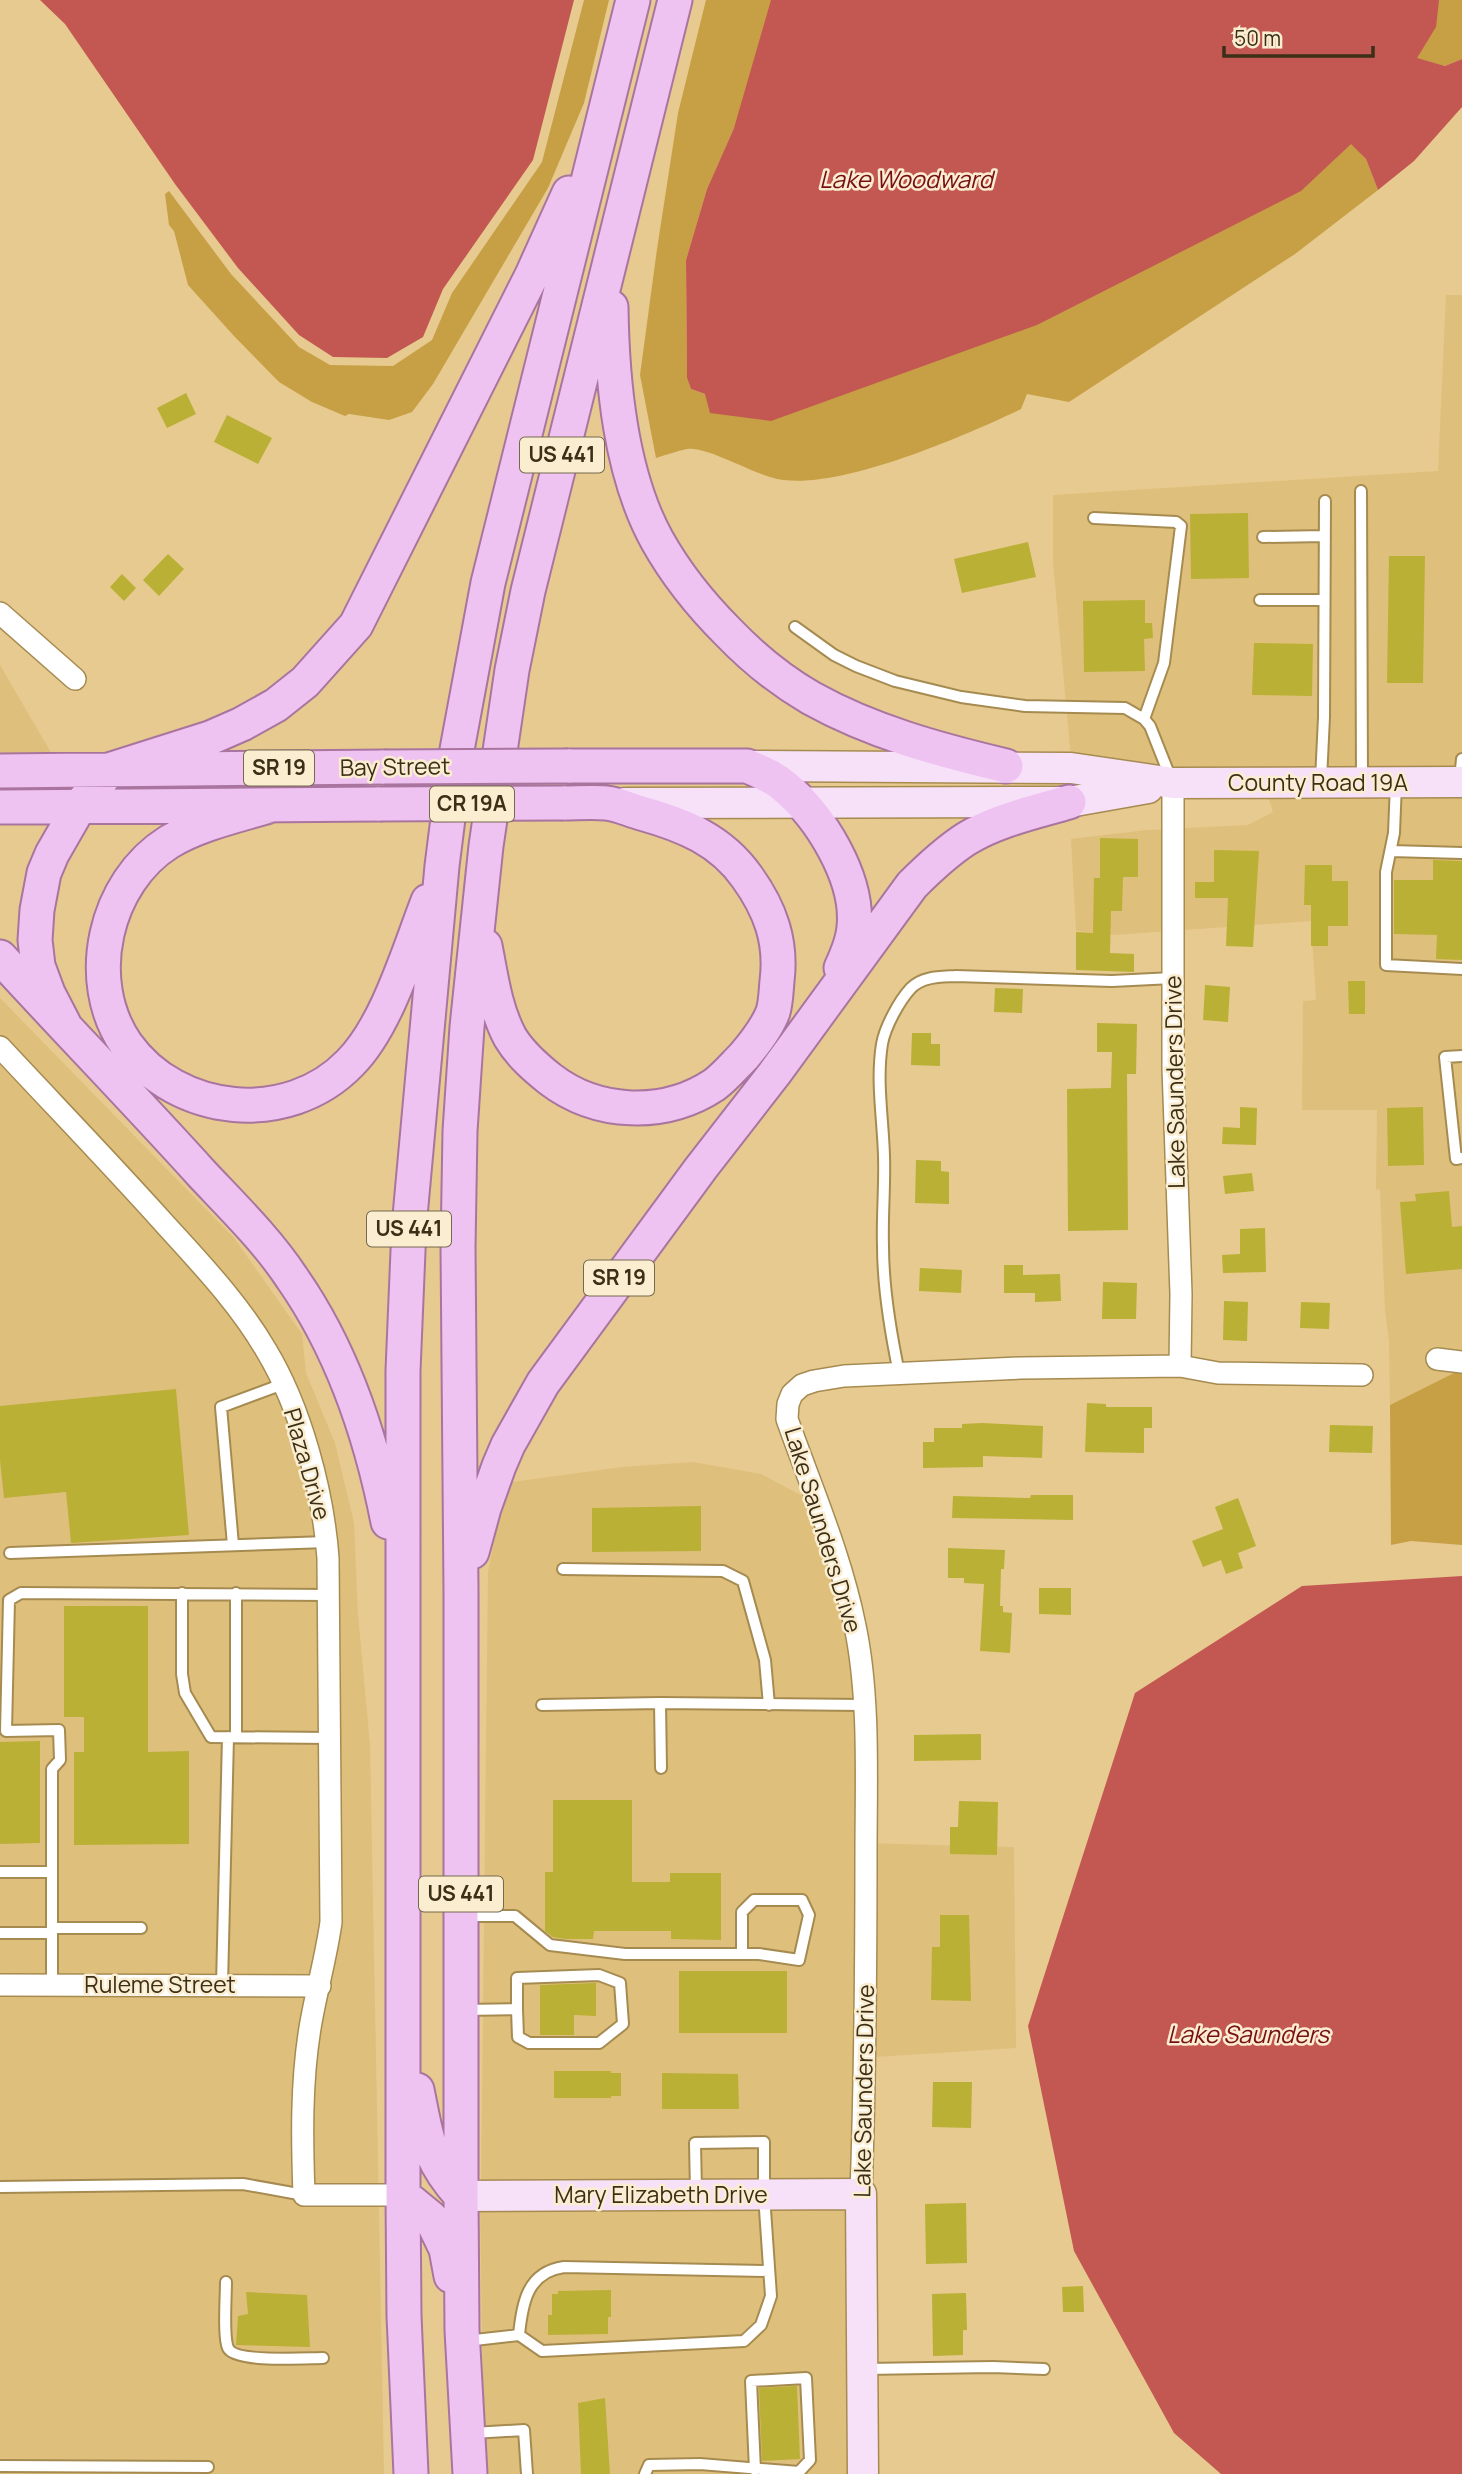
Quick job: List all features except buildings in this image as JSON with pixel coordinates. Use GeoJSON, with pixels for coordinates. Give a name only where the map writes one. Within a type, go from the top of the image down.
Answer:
{"type":"FeatureCollection","features":[{"type":"Feature","properties":{"kind":"main road","name":"US 441"},"geometry":{"type":"LineString","coordinates":[[411,2474],[404,2316],[402,1593],[403,1371],[409,1227],[442,866],[456,755],[488,583],[633,0]]}},
{"type":"Feature","properties":{"kind":"main road","name":"US 441"},"geometry":{"type":"LineString","coordinates":[[470,2474],[463,2335],[461,2196],[458,1247],[460,1131],[478,916],[512,670],[528,591],[675,0]]}},
{"type":"Feature","properties":{"kind":"main road"},"geometry":{"type":"LineString","coordinates":[[64,1024],[38,966],[35,940],[37,910],[44,873],[79,807],[109,770],[210,738],[264,711],[304,682],[356,625],[532,275],[604,114]]}},
{"type":"Feature","properties":{"kind":"main road"},"geometry":{"type":"LineString","coordinates":[[610,261],[612,364],[628,460],[645,514],[657,540],[711,615],[749,653],[778,677],[812,699],[891,735],[941,751],[1006,766]]}},
{"type":"Feature","properties":{"kind":"main road","name":"Bay Street"},"geometry":{"type":"LineString","coordinates":[[0,771],[747,766]]}},
{"type":"Feature","properties":{"kind":"main road","name":"CR 19A"},"geometry":{"type":"LineString","coordinates":[[747,766],[1071,768],[1173,783]]}},
{"type":"Feature","properties":{"kind":"main road","name":"SR 19"},"geometry":{"type":"LineString","coordinates":[[461,1592],[484,1508],[499,1466],[508,1444],[543,1383],[701,1168],[774,1074],[831,993],[849,951],[854,927],[853,901],[849,879],[839,857],[801,803],[775,780],[747,766]]}},
{"type":"Feature","properties":{"kind":"main road","name":"County Road 19A"},"geometry":{"type":"LineString","coordinates":[[1173,783],[1396,782],[1461,774]]}},
{"type":"Feature","properties":{"kind":"main road","name":"CR 19A"},"geometry":{"type":"LineString","coordinates":[[608,803],[1069,802],[1173,783]]}},
{"type":"Feature","properties":{"kind":"main road"},"geometry":{"type":"LineString","coordinates":[[831,993],[912,885],[932,865],[967,839],[1001,823],[1069,802]]}},
{"type":"Feature","properties":{"kind":"main road","name":"Bay Street"},"geometry":{"type":"LineString","coordinates":[[0,807],[608,803],[699,832],[723,850],[743,872],[761,896],[773,924],[780,960],[773,1011],[752,1047],[726,1075],[705,1091],[667,1104],[635,1109],[593,1102],[558,1085],[522,1054],[503,1021],[478,916]]}},
{"type":"Feature","properties":{"kind":"main road"},"geometry":{"type":"LineString","coordinates":[[269,806],[192,830],[168,842],[147,860],[131,879],[116,903],[104,943],[103,969],[107,995],[116,1024],[126,1043],[139,1059],[166,1080],[205,1100],[264,1105],[289,1100],[336,1076],[352,1061],[388,1002],[442,866]]}},
{"type":"Feature","properties":{"kind":"main road"},"geometry":{"type":"LineString","coordinates":[[0,957],[256,1233],[292,1277],[319,1322],[345,1375],[366,1429],[379,1478],[402,1593]]}},
{"type":"Feature","properties":{"kind":"main road"},"geometry":{"type":"LineString","coordinates":[[404,2029],[430,2150],[442,2174],[461,2196]]}},
{"type":"Feature","properties":{"kind":"main road","name":"Mary Elizabeth Drive"},"geometry":{"type":"LineString","coordinates":[[461,2196],[861,2194]]}},
{"type":"Feature","properties":{"kind":"main road","name":"Lake Saunders Drive"},"geometry":{"type":"LineString","coordinates":[[861,2194],[863,2474]]}},
{"type":"Feature","properties":{"kind":"main road"},"geometry":{"type":"LineString","coordinates":[[403,2195],[431,2218],[446,2249],[463,2335]]}},
{"type":"Feature","properties":{"kind":"street"},"geometry":{"type":"LineString","coordinates":[[0,613],[75,679]]}},
{"type":"Feature","properties":{"kind":"street","name":"Lake Saunders Drive"},"geometry":{"type":"LineString","coordinates":[[861,2194],[866,2051],[866,1773],[861,1662],[855,1625],[840,1571],[787,1419],[788,1404],[802,1385],[844,1376],[1021,1368],[1180,1366],[1181,1294],[1173,1068],[1173,783]]}},
{"type":"Feature","properties":{"kind":"street","name":"Plaza Drive"},"geometry":{"type":"LineString","coordinates":[[0,1046],[225,1290],[267,1352],[283,1384],[303,1437],[325,1517],[329,1595],[331,1922],[320,1986]]}},
{"type":"Feature","properties":{"kind":"street"},"geometry":{"type":"LineString","coordinates":[[1437,1359],[1462,1362]]}},
{"type":"Feature","properties":{"kind":"street"},"geometry":{"type":"LineString","coordinates":[[1180,1366],[1218,1373],[1362,1375]]}},
{"type":"Feature","properties":{"kind":"street","name":"Ruleme Street"},"geometry":{"type":"LineString","coordinates":[[0,1985],[320,1986]]}},
{"type":"Feature","properties":{"kind":"street"},"geometry":{"type":"LineString","coordinates":[[320,1986],[310,2028],[302,2110],[304,2194],[403,2195]]}},
{"type":"Feature","properties":{"kind":"lane"},"geometry":{"type":"LineString","coordinates":[[1361,491],[1362,782]]}},
{"type":"Feature","properties":{"kind":"lane"},"geometry":{"type":"LineString","coordinates":[[1321,783],[1325,501]]}},
{"type":"Feature","properties":{"kind":"lane"},"geometry":{"type":"LineString","coordinates":[[1094,518],[1176,522],[1181,526],[1164,663],[1144,719]]}},
{"type":"Feature","properties":{"kind":"lane"},"geometry":{"type":"LineString","coordinates":[[1263,537],[1325,536]]}},
{"type":"Feature","properties":{"kind":"lane"},"geometry":{"type":"LineString","coordinates":[[1260,600],[1324,600]]}},
{"type":"Feature","properties":{"kind":"lane"},"geometry":{"type":"LineString","coordinates":[[795,627],[834,655],[895,681],[961,697],[1025,706],[1125,709],[1144,719],[1150,726],[1173,783]]}},
{"type":"Feature","properties":{"kind":"lane"},"geometry":{"type":"LineString","coordinates":[[1396,782],[1394,833],[1386,872],[1386,965],[1462,969]]}},
{"type":"Feature","properties":{"kind":"lane"},"geometry":{"type":"LineString","coordinates":[[1391,851],[1462,853]]}},
{"type":"Feature","properties":{"kind":"lane"},"geometry":{"type":"LineString","coordinates":[[899,1373],[885,1298],[884,1159],[880,1076],[883,1042],[893,1017],[911,989],[918,982],[932,977],[1112,981],[1173,978]]}},
{"type":"Feature","properties":{"kind":"lane"},"geometry":{"type":"LineString","coordinates":[[1462,1056],[1445,1057],[1456,1159],[1462,1158]]}},
{"type":"Feature","properties":{"kind":"lane"},"geometry":{"type":"LineString","coordinates":[[233,1545],[221,1407],[283,1384]]}},
{"type":"Feature","properties":{"kind":"lane"},"geometry":{"type":"LineString","coordinates":[[10,1553],[327,1542]]}},
{"type":"Feature","properties":{"kind":"lane"},"geometry":{"type":"LineString","coordinates":[[563,1569],[723,1571],[743,1581],[765,1660],[769,1705]]}},
{"type":"Feature","properties":{"kind":"lane"},"geometry":{"type":"LineString","coordinates":[[52,1984],[52,1769],[60,1760],[59,1730],[3,1731],[9,1600],[21,1593],[329,1595]]}},
{"type":"Feature","properties":{"kind":"lane"},"geometry":{"type":"LineString","coordinates":[[182,1593],[182,1675],[185,1693],[211,1737],[330,1738]]}},
{"type":"Feature","properties":{"kind":"lane"},"geometry":{"type":"LineString","coordinates":[[222,1985],[236,1594]]}},
{"type":"Feature","properties":{"kind":"lane"},"geometry":{"type":"LineString","coordinates":[[660,1703],[661,1768]]}},
{"type":"Feature","properties":{"kind":"lane"},"geometry":{"type":"LineString","coordinates":[[542,1705],[863,1705]]}},
{"type":"Feature","properties":{"kind":"lane"},"geometry":{"type":"LineString","coordinates":[[0,1872],[52,1872]]}},
{"type":"Feature","properties":{"kind":"lane"},"geometry":{"type":"LineString","coordinates":[[461,1916],[515,1916],[550,1945],[625,1954],[742,1954],[758,1954],[799,1960],[809,1915],[802,1899],[754,1899],[742,1912],[742,1954]]}},
{"type":"Feature","properties":{"kind":"lane"},"geometry":{"type":"LineString","coordinates":[[0,1933],[141,1928]]}},
{"type":"Feature","properties":{"kind":"lane"},"geometry":{"type":"LineString","coordinates":[[599,1975],[620,1983],[623,2024],[599,2043],[529,2043],[518,2037],[517,2009],[517,1978],[599,1975]]}},
{"type":"Feature","properties":{"kind":"lane"},"geometry":{"type":"LineString","coordinates":[[461,2010],[517,2009]]}},
{"type":"Feature","properties":{"kind":"lane"},"geometry":{"type":"LineString","coordinates":[[463,2335],[519,2335],[542,2351],[744,2341],[761,2325],[771,2296],[764,2194],[764,2142],[695,2143],[696,2195]]}},
{"type":"Feature","properties":{"kind":"lane"},"geometry":{"type":"LineString","coordinates":[[0,2187],[243,2184],[304,2194]]}},
{"type":"Feature","properties":{"kind":"lane"},"geometry":{"type":"LineString","coordinates":[[519,2335],[525,2297],[539,2278],[551,2269],[564,2267],[769,2271]]}},
{"type":"Feature","properties":{"kind":"lane"},"geometry":{"type":"LineString","coordinates":[[226,2282],[227,2342],[231,2353],[258,2358],[323,2358]]}},
{"type":"Feature","properties":{"kind":"lane"},"geometry":{"type":"LineString","coordinates":[[862,2369],[1044,2369]]}},
{"type":"Feature","properties":{"kind":"lane"},"geometry":{"type":"LineString","coordinates":[[645,2474],[649,2465],[700,2464],[755,2470],[799,2473],[810,2460],[806,2378],[751,2381],[755,2470]]}},
{"type":"Feature","properties":{"kind":"lane"},"geometry":{"type":"LineString","coordinates":[[467,2433],[524,2430],[527,2474]]}},
{"type":"Feature","properties":{"kind":"lane"},"geometry":{"type":"LineString","coordinates":[[0,2466],[208,2467]]}},
{"type":"Feature","properties":{"kind":"shaded area"},"geometry":{"type":"Polygon","coordinates":[[[584,0],[609,0],[584,103],[548,188],[433,384],[412,412],[389,420],[349,414],[345,416],[312,402],[279,382],[188,285],[174,231],[169,225],[165,194],[169,191],[231,274],[299,347],[330,365],[393,366],[432,340],[452,293],[542,162],[584,0]]]}},
{"type":"Feature","properties":{"kind":"shaded area"},"geometry":{"type":"Polygon","coordinates":[[[706,0],[836,0],[734,128],[707,189],[686,260],[687,378],[691,389],[740,407],[1351,143],[1366,159],[1378,190],[1295,254],[1069,402],[1027,394],[1021,409],[968,433],[901,459],[833,477],[803,481],[777,479],[696,449],[656,458],[640,375],[678,113],[706,0]]]}},
{"type":"Feature","properties":{"kind":"shaded area"},"geometry":{"type":"Polygon","coordinates":[[[1426,0],[1462,0],[1462,59],[1445,66],[1411,57],[1426,0]]]}},
{"type":"Feature","properties":{"kind":"shaded area"},"geometry":{"type":"Polygon","coordinates":[[[1446,295],[1462,295],[1462,771],[1214,773],[1180,767],[1071,758],[1053,562],[1053,495],[1438,471],[1446,295]]]}},
{"type":"Feature","properties":{"kind":"shaded area"},"geometry":{"type":"Polygon","coordinates":[[[0,665],[53,756],[0,760],[0,665]]]}},
{"type":"Feature","properties":{"kind":"shaded area"},"geometry":{"type":"Polygon","coordinates":[[[1462,792],[1462,1369],[1390,1405],[1380,1190],[1376,1189],[1377,1110],[1302,1110],[1303,1001],[1316,1000],[1311,921],[1114,935],[1076,931],[1071,839],[1147,830],[1248,825],[1273,812],[1267,793],[1462,792]]]}},
{"type":"Feature","properties":{"kind":"shaded area"},"geometry":{"type":"Polygon","coordinates":[[[0,998],[234,1238],[302,1334],[306,1373],[335,1443],[354,1523],[358,1615],[370,1745],[384,2474],[0,2474],[0,998]]]}},
{"type":"Feature","properties":{"kind":"shaded area"},"geometry":{"type":"Polygon","coordinates":[[[1462,1369],[1462,1545],[1411,1541],[1391,1545],[1390,1405],[1462,1369]]]}},
{"type":"Feature","properties":{"kind":"shaded area"},"geometry":{"type":"Polygon","coordinates":[[[693,1462],[761,1474],[823,1507],[862,1600],[861,1843],[1014,1847],[1016,2048],[860,2058],[859,2184],[481,2186],[488,1572],[505,1483],[622,1467],[693,1462]]]}},
{"type":"Feature","properties":{"kind":"shaded area"},"geometry":{"type":"Polygon","coordinates":[[[850,2204],[852,2474],[484,2474],[480,2206],[850,2204]]]}},
{"type":"Feature","properties":{"kind":"water"},"geometry":{"type":"Polygon","coordinates":[[[40,0],[574,0],[533,160],[443,289],[423,337],[387,358],[333,357],[299,335],[238,268],[175,184],[65,24],[40,0]]]}},
{"type":"Feature","properties":{"kind":"water","name":"Lake Woodward"},"geometry":{"type":"Polygon","coordinates":[[[771,0],[1439,0],[1436,27],[1417,58],[1445,66],[1462,59],[1462,107],[1414,161],[1378,190],[1366,159],[1351,144],[1301,191],[1037,325],[771,421],[710,413],[705,394],[691,389],[687,378],[686,260],[707,189],[734,128],[771,0]]]}},
{"type":"Feature","properties":{"kind":"water","name":"Lake Saunders"},"geometry":{"type":"Polygon","coordinates":[[[1462,1576],[1462,2474],[1221,2474],[1174,2433],[1074,2251],[1028,2026],[1135,1693],[1302,1586],[1462,1576]]]}}]}
